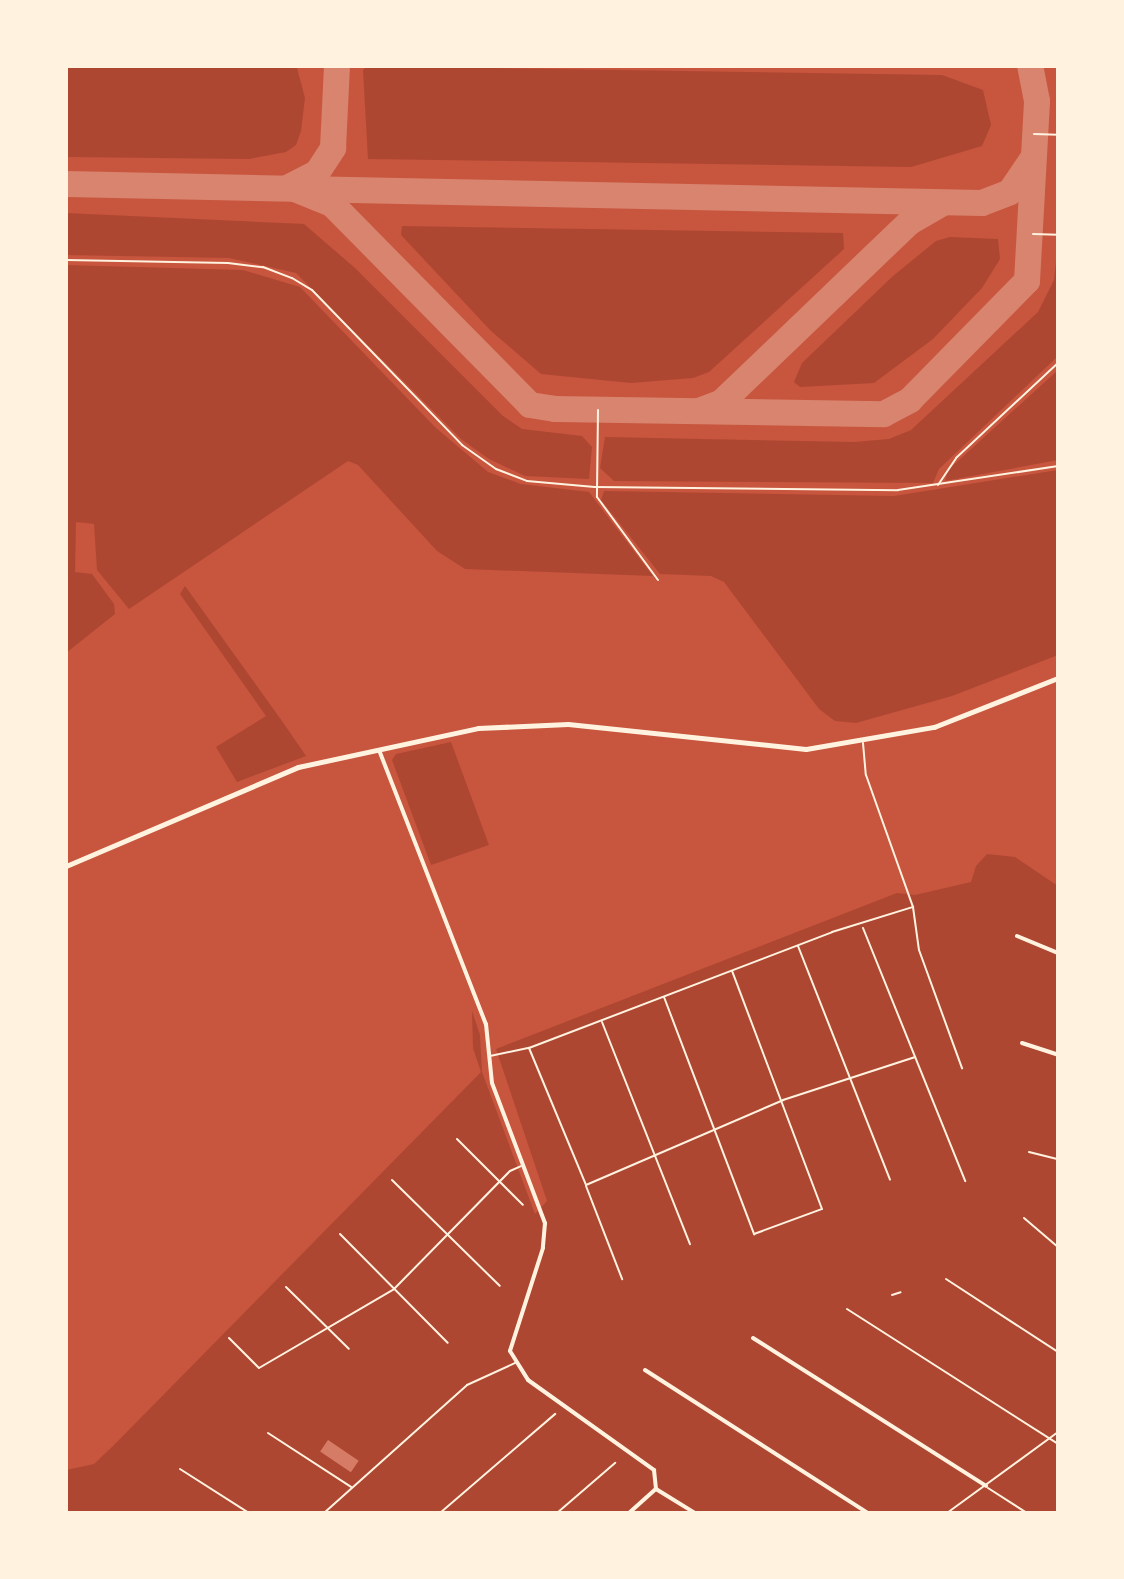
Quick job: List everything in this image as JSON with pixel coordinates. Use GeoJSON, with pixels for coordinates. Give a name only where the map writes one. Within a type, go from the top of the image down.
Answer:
{"type":"FeatureCollection","features":[{"type":"Feature","properties":{"kind":"street"},"geometry":{"type":"LineString","coordinates":[[66,866],[267,778],[379,750],[519,723],[769,748],[863,743],[934,727],[1058,678]]}},
{"type":"Feature","properties":{"kind":"street"},"geometry":{"type":"LineString","coordinates":[[379,750],[486,1024],[492,1083],[545,1223],[543,1248],[514,1324],[510,1351],[516,1363],[554,1401],[654,1470],[656,1489]]}},
{"type":"Feature","properties":{"kind":"street"},"geometry":{"type":"LineString","coordinates":[[1017,936],[1058,953]]}},
{"type":"Feature","properties":{"kind":"street"},"geometry":{"type":"LineString","coordinates":[[1022,1043],[1058,1055]]}},
{"type":"Feature","properties":{"kind":"street"},"geometry":{"type":"LineString","coordinates":[[753,1338],[986,1486]]}},
{"type":"Feature","properties":{"kind":"street"},"geometry":{"type":"LineString","coordinates":[[645,1370],[868,1513]]}},
{"type":"Feature","properties":{"kind":"street"},"geometry":{"type":"LineString","coordinates":[[629,1513],[656,1489]]}},
{"type":"Feature","properties":{"kind":"street"},"geometry":{"type":"LineString","coordinates":[[656,1489],[695,1513]]}},
{"type":"Feature","properties":{"kind":"lane"},"geometry":{"type":"LineString","coordinates":[[1034,134],[1058,135]]}},
{"type":"Feature","properties":{"kind":"lane"},"geometry":{"type":"LineString","coordinates":[[1033,234],[1058,235]]}},
{"type":"Feature","properties":{"kind":"lane"},"geometry":{"type":"LineString","coordinates":[[66,260],[228,263],[263,267],[292,278],[312,290],[477,457],[527,481],[595,487],[938,487],[1058,466]]}},
{"type":"Feature","properties":{"kind":"lane"},"geometry":{"type":"LineString","coordinates":[[938,487],[941,473],[1058,363]]}},
{"type":"Feature","properties":{"kind":"lane"},"geometry":{"type":"LineString","coordinates":[[598,410],[595,487],[603,508],[658,580]]}},
{"type":"Feature","properties":{"kind":"lane"},"geometry":{"type":"LineString","coordinates":[[863,743],[866,775],[913,907],[919,950],[962,1068]]}},
{"type":"Feature","properties":{"kind":"lane"},"geometry":{"type":"LineString","coordinates":[[488,1057],[529,1048],[797,945],[862,927],[913,907]]}},
{"type":"Feature","properties":{"kind":"lane"},"geometry":{"type":"LineString","coordinates":[[862,927],[965,1181]]}},
{"type":"Feature","properties":{"kind":"lane"},"geometry":{"type":"LineString","coordinates":[[797,945],[890,1179]]}},
{"type":"Feature","properties":{"kind":"lane"},"geometry":{"type":"LineString","coordinates":[[664,997],[754,1234],[822,1209],[732,971]]}},
{"type":"Feature","properties":{"kind":"lane"},"geometry":{"type":"LineString","coordinates":[[601,1021],[651,1155],[690,1244]]}},
{"type":"Feature","properties":{"kind":"lane"},"geometry":{"type":"LineString","coordinates":[[529,1048],[622,1279]]}},
{"type":"Feature","properties":{"kind":"lane"},"geometry":{"type":"LineString","coordinates":[[586,1185],[783,1100],[915,1057]]}},
{"type":"Feature","properties":{"kind":"lane"},"geometry":{"type":"LineString","coordinates":[[457,1139],[523,1205]]}},
{"type":"Feature","properties":{"kind":"lane"},"geometry":{"type":"LineString","coordinates":[[1029,1152],[1058,1159]]}},
{"type":"Feature","properties":{"kind":"lane"},"geometry":{"type":"LineString","coordinates":[[229,1338],[259,1368],[394,1289],[501,1181],[523,1166]]}},
{"type":"Feature","properties":{"kind":"lane"},"geometry":{"type":"LineString","coordinates":[[392,1180],[500,1286]]}},
{"type":"Feature","properties":{"kind":"lane"},"geometry":{"type":"LineString","coordinates":[[1024,1218],[1058,1247]]}},
{"type":"Feature","properties":{"kind":"lane"},"geometry":{"type":"LineString","coordinates":[[340,1234],[448,1343]]}},
{"type":"Feature","properties":{"kind":"lane"},"geometry":{"type":"LineString","coordinates":[[946,1279],[1058,1352]]}},
{"type":"Feature","properties":{"kind":"lane"},"geometry":{"type":"LineString","coordinates":[[286,1287],[349,1349]]}},
{"type":"Feature","properties":{"kind":"lane"},"geometry":{"type":"LineString","coordinates":[[847,1309],[1058,1444]]}},
{"type":"Feature","properties":{"kind":"lane"},"geometry":{"type":"LineString","coordinates":[[324,1513],[467,1385],[495,1370],[505,1371],[516,1363]]}},
{"type":"Feature","properties":{"kind":"lane"},"geometry":{"type":"LineString","coordinates":[[440,1513],[555,1414]]}},
{"type":"Feature","properties":{"kind":"lane"},"geometry":{"type":"LineString","coordinates":[[947,1513],[1058,1432]]}},
{"type":"Feature","properties":{"kind":"lane"},"geometry":{"type":"LineString","coordinates":[[268,1433],[352,1488]]}},
{"type":"Feature","properties":{"kind":"lane"},"geometry":{"type":"LineString","coordinates":[[557,1513],[615,1463]]}},
{"type":"Feature","properties":{"kind":"lane"},"geometry":{"type":"LineString","coordinates":[[180,1469],[249,1513]]}},
{"type":"Feature","properties":{"kind":"lane"},"geometry":{"type":"LineString","coordinates":[[986,1486],[1027,1513]]}},
{"type":"Feature","properties":{"kind":"path"},"geometry":{"type":"LineString","coordinates":[[892,1295],[901,1292]]}},
{"type":"Feature","properties":{"kind":"shaded area"},"geometry":{"type":"Polygon","coordinates":[[[66,66],[290,66],[297,68],[305,98],[301,131],[296,145],[286,152],[249,159],[66,157],[66,66]]]}},
{"type":"Feature","properties":{"kind":"shaded area"},"geometry":{"type":"Polygon","coordinates":[[[367,66],[942,75],[983,90],[991,125],[982,146],[911,167],[368,159],[363,70],[367,66]]]}},
{"type":"Feature","properties":{"kind":"shaded area"},"geometry":{"type":"Polygon","coordinates":[[[66,213],[304,224],[355,268],[503,416],[522,429],[582,436],[592,447],[589,479],[525,476],[489,459],[461,439],[296,273],[229,258],[66,255],[66,213]]]}},
{"type":"Feature","properties":{"kind":"shaded area"},"geometry":{"type":"Polygon","coordinates":[[[402,226],[843,233],[844,249],[709,372],[693,378],[631,383],[541,374],[491,331],[401,235],[402,226]]]}},
{"type":"Feature","properties":{"kind":"shaded area"},"geometry":{"type":"Polygon","coordinates":[[[950,237],[998,239],[1000,259],[982,288],[933,339],[874,383],[800,387],[794,382],[802,363],[893,276],[936,241],[950,237]]]}},
{"type":"Feature","properties":{"kind":"shaded area"},"geometry":{"type":"Polygon","coordinates":[[[1058,243],[1058,356],[939,469],[933,483],[614,481],[600,468],[605,437],[854,442],[889,439],[911,430],[1038,312],[1054,280],[1058,243]]]}},
{"type":"Feature","properties":{"kind":"shaded area"},"geometry":{"type":"Polygon","coordinates":[[[66,265],[243,270],[300,287],[435,427],[488,472],[521,484],[589,492],[653,576],[465,569],[437,551],[358,465],[348,461],[129,609],[97,570],[94,524],[76,522],[75,572],[92,574],[114,604],[115,614],[66,653],[66,265]]]}},
{"type":"Feature","properties":{"kind":"shaded area"},"geometry":{"type":"Polygon","coordinates":[[[1058,370],[1058,460],[945,481],[948,470],[1058,370]]]}},
{"type":"Feature","properties":{"kind":"shaded area"},"geometry":{"type":"Polygon","coordinates":[[[1058,470],[1058,655],[952,696],[856,723],[835,721],[819,709],[724,582],[711,576],[660,574],[601,500],[604,491],[894,496],[1058,470]]]}},
{"type":"Feature","properties":{"kind":"shaded area"},"geometry":{"type":"Polygon","coordinates":[[[185,586],[306,756],[237,782],[216,747],[266,716],[180,594],[185,586]]]}},
{"type":"Feature","properties":{"kind":"shaded area"},"geometry":{"type":"Polygon","coordinates":[[[451,742],[489,845],[431,865],[392,760],[396,754],[451,742]]]}},
{"type":"Feature","properties":{"kind":"shaded area"},"geometry":{"type":"Polygon","coordinates":[[[987,854],[1015,857],[1058,886],[1058,1513],[66,1513],[66,1470],[94,1464],[113,1446],[481,1072],[473,1048],[472,1011],[480,1035],[482,1072],[535,1214],[547,1201],[496,1049],[897,893],[915,895],[971,882],[976,866],[987,854]]]}},
{"type":"Feature","properties":{"kind":"building"},"geometry":{"type":"Polygon","coordinates":[[[328,1440],[359,1461],[351,1472],[320,1452],[328,1440]]]}},
{"type":"Feature","properties":{"kind":"taxiway"},"geometry":{"type":"LineString","coordinates":[[287,188],[317,173],[333,148],[337,66]]}},
{"type":"Feature","properties":{"kind":"taxiway"},"geometry":{"type":"LineString","coordinates":[[297,190],[332,204],[530,405],[555,409],[884,414],[910,400],[1027,281],[1037,101],[1030,66]]}},
{"type":"Feature","properties":{"kind":"taxiway"},"geometry":{"type":"LineString","coordinates":[[66,184],[982,203],[1010,192],[1033,158]]}},
{"type":"Feature","properties":{"kind":"taxiway"},"geometry":{"type":"LineString","coordinates":[[699,411],[722,402],[910,222],[941,204]]}}]}
